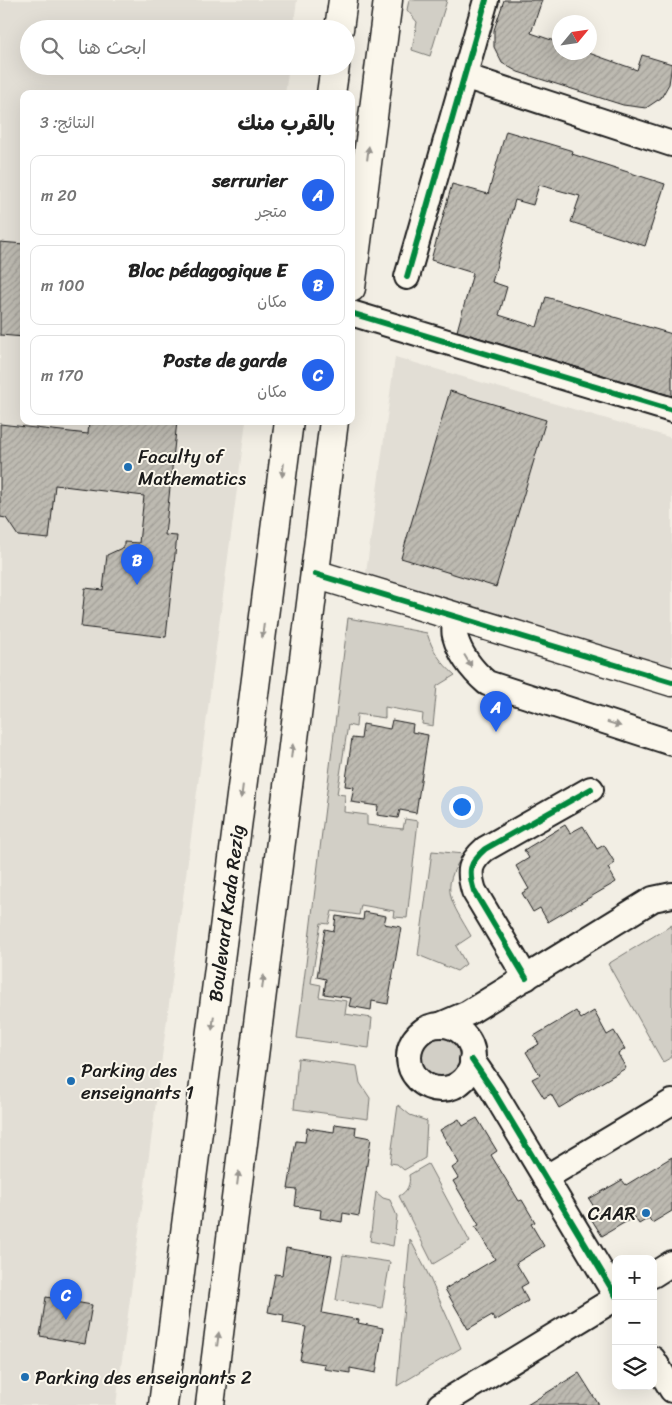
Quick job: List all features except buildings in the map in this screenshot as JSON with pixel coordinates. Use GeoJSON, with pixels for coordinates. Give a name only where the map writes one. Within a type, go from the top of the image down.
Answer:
{"type":"FeatureCollection","features":[{"type":"Feature","properties":{"kind":"main road"},"geometry":{"type":"LineString","coordinates":[[340,20],[343,0]]}},
{"type":"Feature","properties":{"kind":"main road"},"geometry":{"type":"LineString","coordinates":[[355,257],[388,0]]}},
{"type":"Feature","properties":{"kind":"main road"},"geometry":{"type":"LineString","coordinates":[[332,90],[334,75]]}},
{"type":"Feature","properties":{"kind":"main road","name":"Boulevard Kada Rezig"},"geometry":{"type":"LineString","coordinates":[[164,1405],[288,425]]}},
{"type":"Feature","properties":{"kind":"main road"},"geometry":{"type":"LineString","coordinates":[[210,1405],[334,425]]}},
{"type":"Feature","properties":{"kind":"main road"},"geometry":{"type":"LineString","coordinates":[[315,574],[672,682]]}},
{"type":"Feature","properties":{"kind":"street"},"geometry":{"type":"LineString","coordinates":[[406,277],[486,0]]}},
{"type":"Feature","properties":{"kind":"street"},"geometry":{"type":"LineString","coordinates":[[464,76],[672,144]]}},
{"type":"Feature","properties":{"kind":"street"},"geometry":{"type":"LineString","coordinates":[[355,314],[672,410]]}},
{"type":"Feature","properties":{"kind":"street"},"geometry":{"type":"LineString","coordinates":[[456,616],[454,635],[474,672],[487,683],[672,743]]}},
{"type":"Feature","properties":{"kind":"street"},"geometry":{"type":"LineString","coordinates":[[526,978],[474,890],[470,876],[472,866],[475,858],[485,849],[591,789]]}},
{"type":"Feature","properties":{"kind":"street"},"geometry":{"type":"LineString","coordinates":[[476,1008],[472,1012],[467,1025],[467,1060],[450,1088],[434,1088],[420,1081],[412,1069],[409,1054],[414,1040],[425,1029],[459,1018],[653,899],[672,896]]}},
{"type":"Feature","properties":{"kind":"street"},"geometry":{"type":"LineString","coordinates":[[440,1025],[455,1028],[467,1060],[492,1089],[612,1290]]}},
{"type":"Feature","properties":{"kind":"street"},"geometry":{"type":"LineString","coordinates":[[545,1178],[672,1102]]}},
{"type":"Feature","properties":{"kind":"street"},"geometry":{"type":"LineString","coordinates":[[657,1273],[672,1264]]}},
{"type":"Feature","properties":{"kind":"street"},"geometry":{"type":"LineString","coordinates":[[440,1405],[612,1299]]}},
{"type":"Feature","properties":{"kind":"street"},"geometry":{"type":"LineString","coordinates":[[657,1366],[672,1390]]}},
{"type":"Feature","properties":{"kind":"shaded area"},"geometry":{"type":"Polygon","coordinates":[[[0,0],[297,0],[294,20],[20,20],[20,75],[288,75],[286,90],[20,90],[20,425],[245,425],[116,1405],[0,1405],[0,0]]]}},
{"type":"Feature","properties":{"kind":"shaded area"},"geometry":{"type":"Polygon","coordinates":[[[409,0],[447,0],[430,56],[412,50],[417,22],[407,10],[409,0]]]}},
{"type":"Feature","properties":{"kind":"shaded area"},"geometry":{"type":"Polygon","coordinates":[[[395,357],[672,438],[672,666],[366,573],[395,357]]]}},
{"type":"Feature","properties":{"kind":"shaded area"},"geometry":{"type":"Polygon","coordinates":[[[348,618],[427,633],[438,656],[455,675],[437,686],[433,726],[422,724],[423,714],[385,707],[385,718],[357,714],[356,727],[348,725],[337,794],[345,795],[344,812],[367,815],[367,825],[403,829],[405,819],[418,821],[407,918],[393,917],[394,911],[361,905],[359,915],[332,911],[329,924],[321,923],[311,983],[321,985],[319,997],[347,1001],[345,1014],[372,1018],[369,1048],[297,1038],[348,618]]]}},
{"type":"Feature","properties":{"kind":"shaded area"},"geometry":{"type":"Polygon","coordinates":[[[432,851],[464,854],[451,877],[450,887],[454,905],[471,936],[456,946],[466,964],[457,971],[418,955],[432,851]]]}},
{"type":"Feature","properties":{"kind":"shaded area"},"geometry":{"type":"Polygon","coordinates":[[[672,925],[672,1057],[663,1062],[608,964],[672,925]]]}},
{"type":"Feature","properties":{"kind":"shaded area"},"geometry":{"type":"Polygon","coordinates":[[[441,1037],[455,1043],[461,1057],[455,1071],[441,1077],[427,1071],[421,1057],[427,1043],[441,1037]]]}},
{"type":"Feature","properties":{"kind":"shaded area"},"geometry":{"type":"Polygon","coordinates":[[[298,1058],[357,1066],[360,1083],[370,1098],[368,1119],[294,1109],[298,1058]]]}},
{"type":"Feature","properties":{"kind":"shaded area"},"geometry":{"type":"Polygon","coordinates":[[[398,1105],[410,1115],[427,1121],[425,1158],[404,1170],[397,1164],[390,1163],[398,1105]]]}},
{"type":"Feature","properties":{"kind":"shaded area"},"geometry":{"type":"Polygon","coordinates":[[[428,1164],[470,1242],[433,1264],[399,1196],[408,1187],[409,1175],[428,1164]]]}},
{"type":"Feature","properties":{"kind":"shaded area"},"geometry":{"type":"Polygon","coordinates":[[[376,1192],[383,1198],[390,1200],[397,1216],[393,1246],[370,1241],[376,1192]]]}},
{"type":"Feature","properties":{"kind":"shaded area"},"geometry":{"type":"Polygon","coordinates":[[[410,1239],[461,1348],[397,1386],[410,1239]]]}},
{"type":"Feature","properties":{"kind":"shaded area"},"geometry":{"type":"Polygon","coordinates":[[[343,1255],[390,1262],[382,1308],[336,1300],[343,1255]]]}},
{"type":"Feature","properties":{"kind":"cycle path"},"geometry":{"type":"LineString","coordinates":[[407,277],[486,0]]}},
{"type":"Feature","properties":{"kind":"cycle path"},"geometry":{"type":"LineString","coordinates":[[355,314],[672,410]]}},
{"type":"Feature","properties":{"kind":"cycle path"},"geometry":{"type":"LineString","coordinates":[[315,574],[672,682]]}},
{"type":"Feature","properties":{"kind":"cycle path"},"geometry":{"type":"LineString","coordinates":[[526,978],[474,891],[471,868],[485,849],[591,789]]}},
{"type":"Feature","properties":{"kind":"cycle path"},"geometry":{"type":"LineString","coordinates":[[472,1060],[492,1089],[612,1289]]}},
{"type":"Feature","properties":{"kind":"place","name":"Faculty of Mathematics"},"geometry":{"type":"Point","coordinates":[128,467]}},
{"type":"Feature","properties":{"kind":"place","name":"Bloc pédagogique E"},"geometry":{"type":"Point","coordinates":[137,585]}},
{"type":"Feature","properties":{"kind":"place","name":"serrurier"},"geometry":{"type":"Point","coordinates":[496,732]}},
{"type":"Feature","properties":{"kind":"place","name":"Parking des enseignants 1"},"geometry":{"type":"Point","coordinates":[71,1081]}},
{"type":"Feature","properties":{"kind":"place","name":"CAAR"},"geometry":{"type":"Point","coordinates":[646,1213]}},
{"type":"Feature","properties":{"kind":"place","name":"Poste de garde"},"geometry":{"type":"Point","coordinates":[66,1320]}},
{"type":"Feature","properties":{"kind":"place","name":"Parking des enseignants 2"},"geometry":{"type":"Point","coordinates":[25,1377]}}]}
